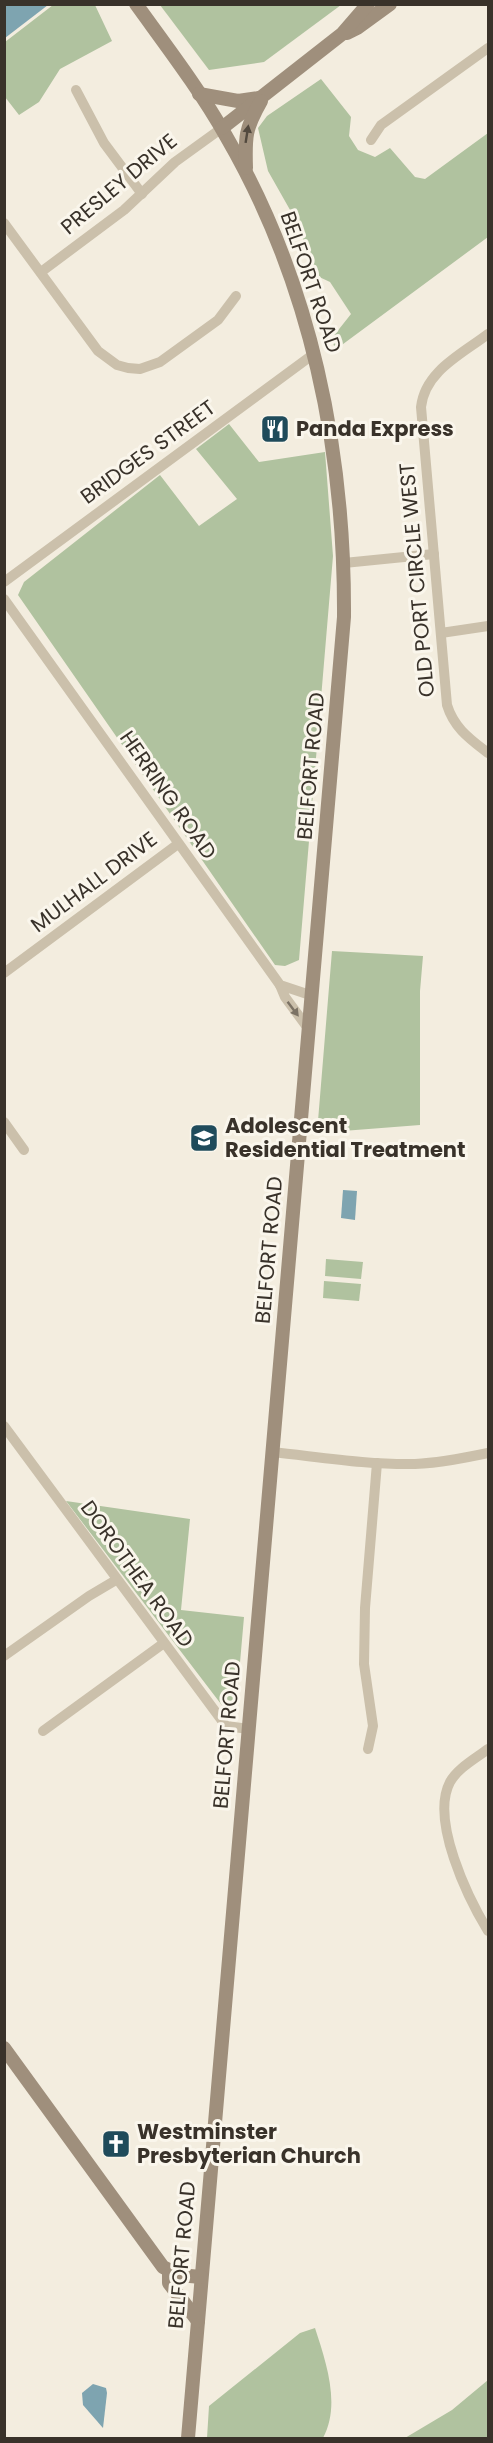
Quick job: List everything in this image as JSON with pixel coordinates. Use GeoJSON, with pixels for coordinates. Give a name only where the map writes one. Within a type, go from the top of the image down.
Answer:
{"type":"FeatureCollection","features":[{"type":"Feature","properties":{"kind":"street","name":"BELFORT ROAD"},"geometry":{"type":"LineString","coordinates":[[136,4],[222,128],[269,223],[298,296],[315,353],[329,418],[339,488],[344,563],[344,617],[313,996],[188,2439]]}},
{"type":"Feature","properties":{"kind":"street"},"geometry":{"type":"LineString","coordinates":[[222,128],[342,34],[368,4]]}},
{"type":"Feature","properties":{"kind":"street"},"geometry":{"type":"LineString","coordinates":[[342,34],[357,28],[390,4]]}},
{"type":"Feature","properties":{"kind":"street"},"geometry":{"type":"LineString","coordinates":[[371,140],[381,125],[489,48]]}},
{"type":"Feature","properties":{"kind":"street"},"geometry":{"type":"LineString","coordinates":[[76,90],[104,143],[142,194]]}},
{"type":"Feature","properties":{"kind":"street"},"geometry":{"type":"LineString","coordinates":[[200,94],[238,101],[264,97]]}},
{"type":"Feature","properties":{"kind":"street"},"geometry":{"type":"LineString","coordinates":[[246,174],[245,135],[249,122],[264,97]]}},
{"type":"Feature","properties":{"kind":"street","name":"PRESLEY DRIVE"},"geometry":{"type":"LineString","coordinates":[[41,272],[142,194],[176,162],[222,128]]}},
{"type":"Feature","properties":{"kind":"street"},"geometry":{"type":"LineString","coordinates":[[4,223],[98,351],[127,373],[160,362],[218,320],[236,296]]}},
{"type":"Feature","properties":{"kind":"street","name":"OLD PORT CIRCLE WEST"},"geometry":{"type":"LineString","coordinates":[[489,334],[440,370],[426,387],[421,407],[447,705],[450,715],[463,734],[489,753]]}},
{"type":"Feature","properties":{"kind":"street","name":"BRIDGES STREET"},"geometry":{"type":"LineString","coordinates":[[4,582],[315,353]]}},
{"type":"Feature","properties":{"kind":"street"},"geometry":{"type":"LineString","coordinates":[[344,563],[434,554]]}},
{"type":"Feature","properties":{"kind":"street","name":"HERRING ROAD"},"geometry":{"type":"LineString","coordinates":[[4,599],[280,985],[285,997],[310,1031]]}},
{"type":"Feature","properties":{"kind":"street"},"geometry":{"type":"LineString","coordinates":[[441,633],[489,626]]}},
{"type":"Feature","properties":{"kind":"street","name":"MULHALL DRIVE"},"geometry":{"type":"LineString","coordinates":[[4,973],[178,844]]}},
{"type":"Feature","properties":{"kind":"street"},"geometry":{"type":"LineString","coordinates":[[280,985],[313,996]]}},
{"type":"Feature","properties":{"kind":"street"},"geometry":{"type":"LineString","coordinates":[[4,1122],[24,1150]]}},
{"type":"Feature","properties":{"kind":"street","name":"DOROTHEA ROAD"},"geometry":{"type":"LineString","coordinates":[[4,1426],[226,1726],[249,1729]]}},
{"type":"Feature","properties":{"kind":"street"},"geometry":{"type":"LineString","coordinates":[[272,1452],[377,1463],[436,1462],[489,1453]]}},
{"type":"Feature","properties":{"kind":"street"},"geometry":{"type":"LineString","coordinates":[[368,1749],[373,1726],[364,1664],[365,1608],[377,1463]]}},
{"type":"Feature","properties":{"kind":"street"},"geometry":{"type":"LineString","coordinates":[[4,1656],[89,1596],[116,1580]]}},
{"type":"Feature","properties":{"kind":"street"},"geometry":{"type":"LineString","coordinates":[[43,1731],[164,1643]]}},
{"type":"Feature","properties":{"kind":"street"},"geometry":{"type":"LineString","coordinates":[[489,1749],[455,1775],[446,1796],[446,1821],[456,1863],[465,1889],[489,1931]]}},
{"type":"Feature","properties":{"kind":"street"},"geometry":{"type":"LineString","coordinates":[[4,2048],[163,2267],[179,2275],[201,2277]]}},
{"type":"Feature","properties":{"kind":"street"},"geometry":{"type":"LineString","coordinates":[[169,2271],[169,2283],[198,2321]]}},
{"type":"Feature","properties":{"kind":"green space"},"geometry":{"type":"Polygon","coordinates":[[[53,5],[95,5],[112,41],[60,69],[39,102],[19,115],[5,97],[5,42],[53,5]]]}},
{"type":"Feature","properties":{"kind":"green space"},"geometry":{"type":"Polygon","coordinates":[[[160,5],[341,5],[264,62],[209,70],[160,5]]]}},
{"type":"Feature","properties":{"kind":"green space"},"geometry":{"type":"Polygon","coordinates":[[[321,79],[351,117],[349,136],[358,150],[375,157],[390,148],[415,177],[425,179],[488,133],[488,237],[335,350],[332,338],[351,314],[330,282],[315,275],[298,224],[268,171],[258,128],[267,116],[321,79]]]}},
{"type":"Feature","properties":{"kind":"green space"},"geometry":{"type":"Polygon","coordinates":[[[229,424],[259,462],[325,452],[333,556],[299,960],[285,966],[275,965],[18,595],[24,582],[160,475],[199,526],[237,499],[196,449],[229,424]]]}},
{"type":"Feature","properties":{"kind":"green space"},"geometry":{"type":"Polygon","coordinates":[[[332,951],[423,956],[420,991],[420,1125],[317,1133],[332,951]]]}},
{"type":"Feature","properties":{"kind":"green space"},"geometry":{"type":"Polygon","coordinates":[[[326,1259],[363,1262],[361,1279],[325,1276],[326,1259]]]}},
{"type":"Feature","properties":{"kind":"green space"},"geometry":{"type":"Polygon","coordinates":[[[324,1281],[361,1284],[359,1301],[323,1298],[324,1281]]]}},
{"type":"Feature","properties":{"kind":"green space"},"geometry":{"type":"Polygon","coordinates":[[[66,1501],[190,1519],[181,1610],[244,1617],[236,1708],[224,1708],[66,1501]]]}},
{"type":"Feature","properties":{"kind":"green space"},"geometry":{"type":"Polygon","coordinates":[[[315,2328],[330,2383],[331,2412],[323,2438],[207,2438],[209,2406],[300,2333],[315,2328]]]}},
{"type":"Feature","properties":{"kind":"green space"},"geometry":{"type":"Polygon","coordinates":[[[488,2380],[488,2438],[405,2438],[452,2410],[488,2380]]]}},
{"type":"Feature","properties":{"kind":"water"},"geometry":{"type":"Polygon","coordinates":[[[5,4],[48,4],[48,5],[5,38],[5,4]]]}},
{"type":"Feature","properties":{"kind":"water"},"geometry":{"type":"Polygon","coordinates":[[[343,1190],[357,1191],[355,1220],[341,1218],[343,1190]]]}},
{"type":"Feature","properties":{"kind":"water"},"geometry":{"type":"Polygon","coordinates":[[[93,2384],[106,2388],[103,2428],[83,2405],[82,2393],[93,2384]]]}},
{"type":"Feature","properties":{"kind":"place","name":"Panda Express"},"geometry":{"type":"Point","coordinates":[275,429]}},
{"type":"Feature","properties":{"kind":"place","name":"Adolescent Residential Treatment"},"geometry":{"type":"Point","coordinates":[204,1138]}},
{"type":"Feature","properties":{"kind":"place","name":"Westminster Presbyterian Church"},"geometry":{"type":"Point","coordinates":[116,2144]}}]}
